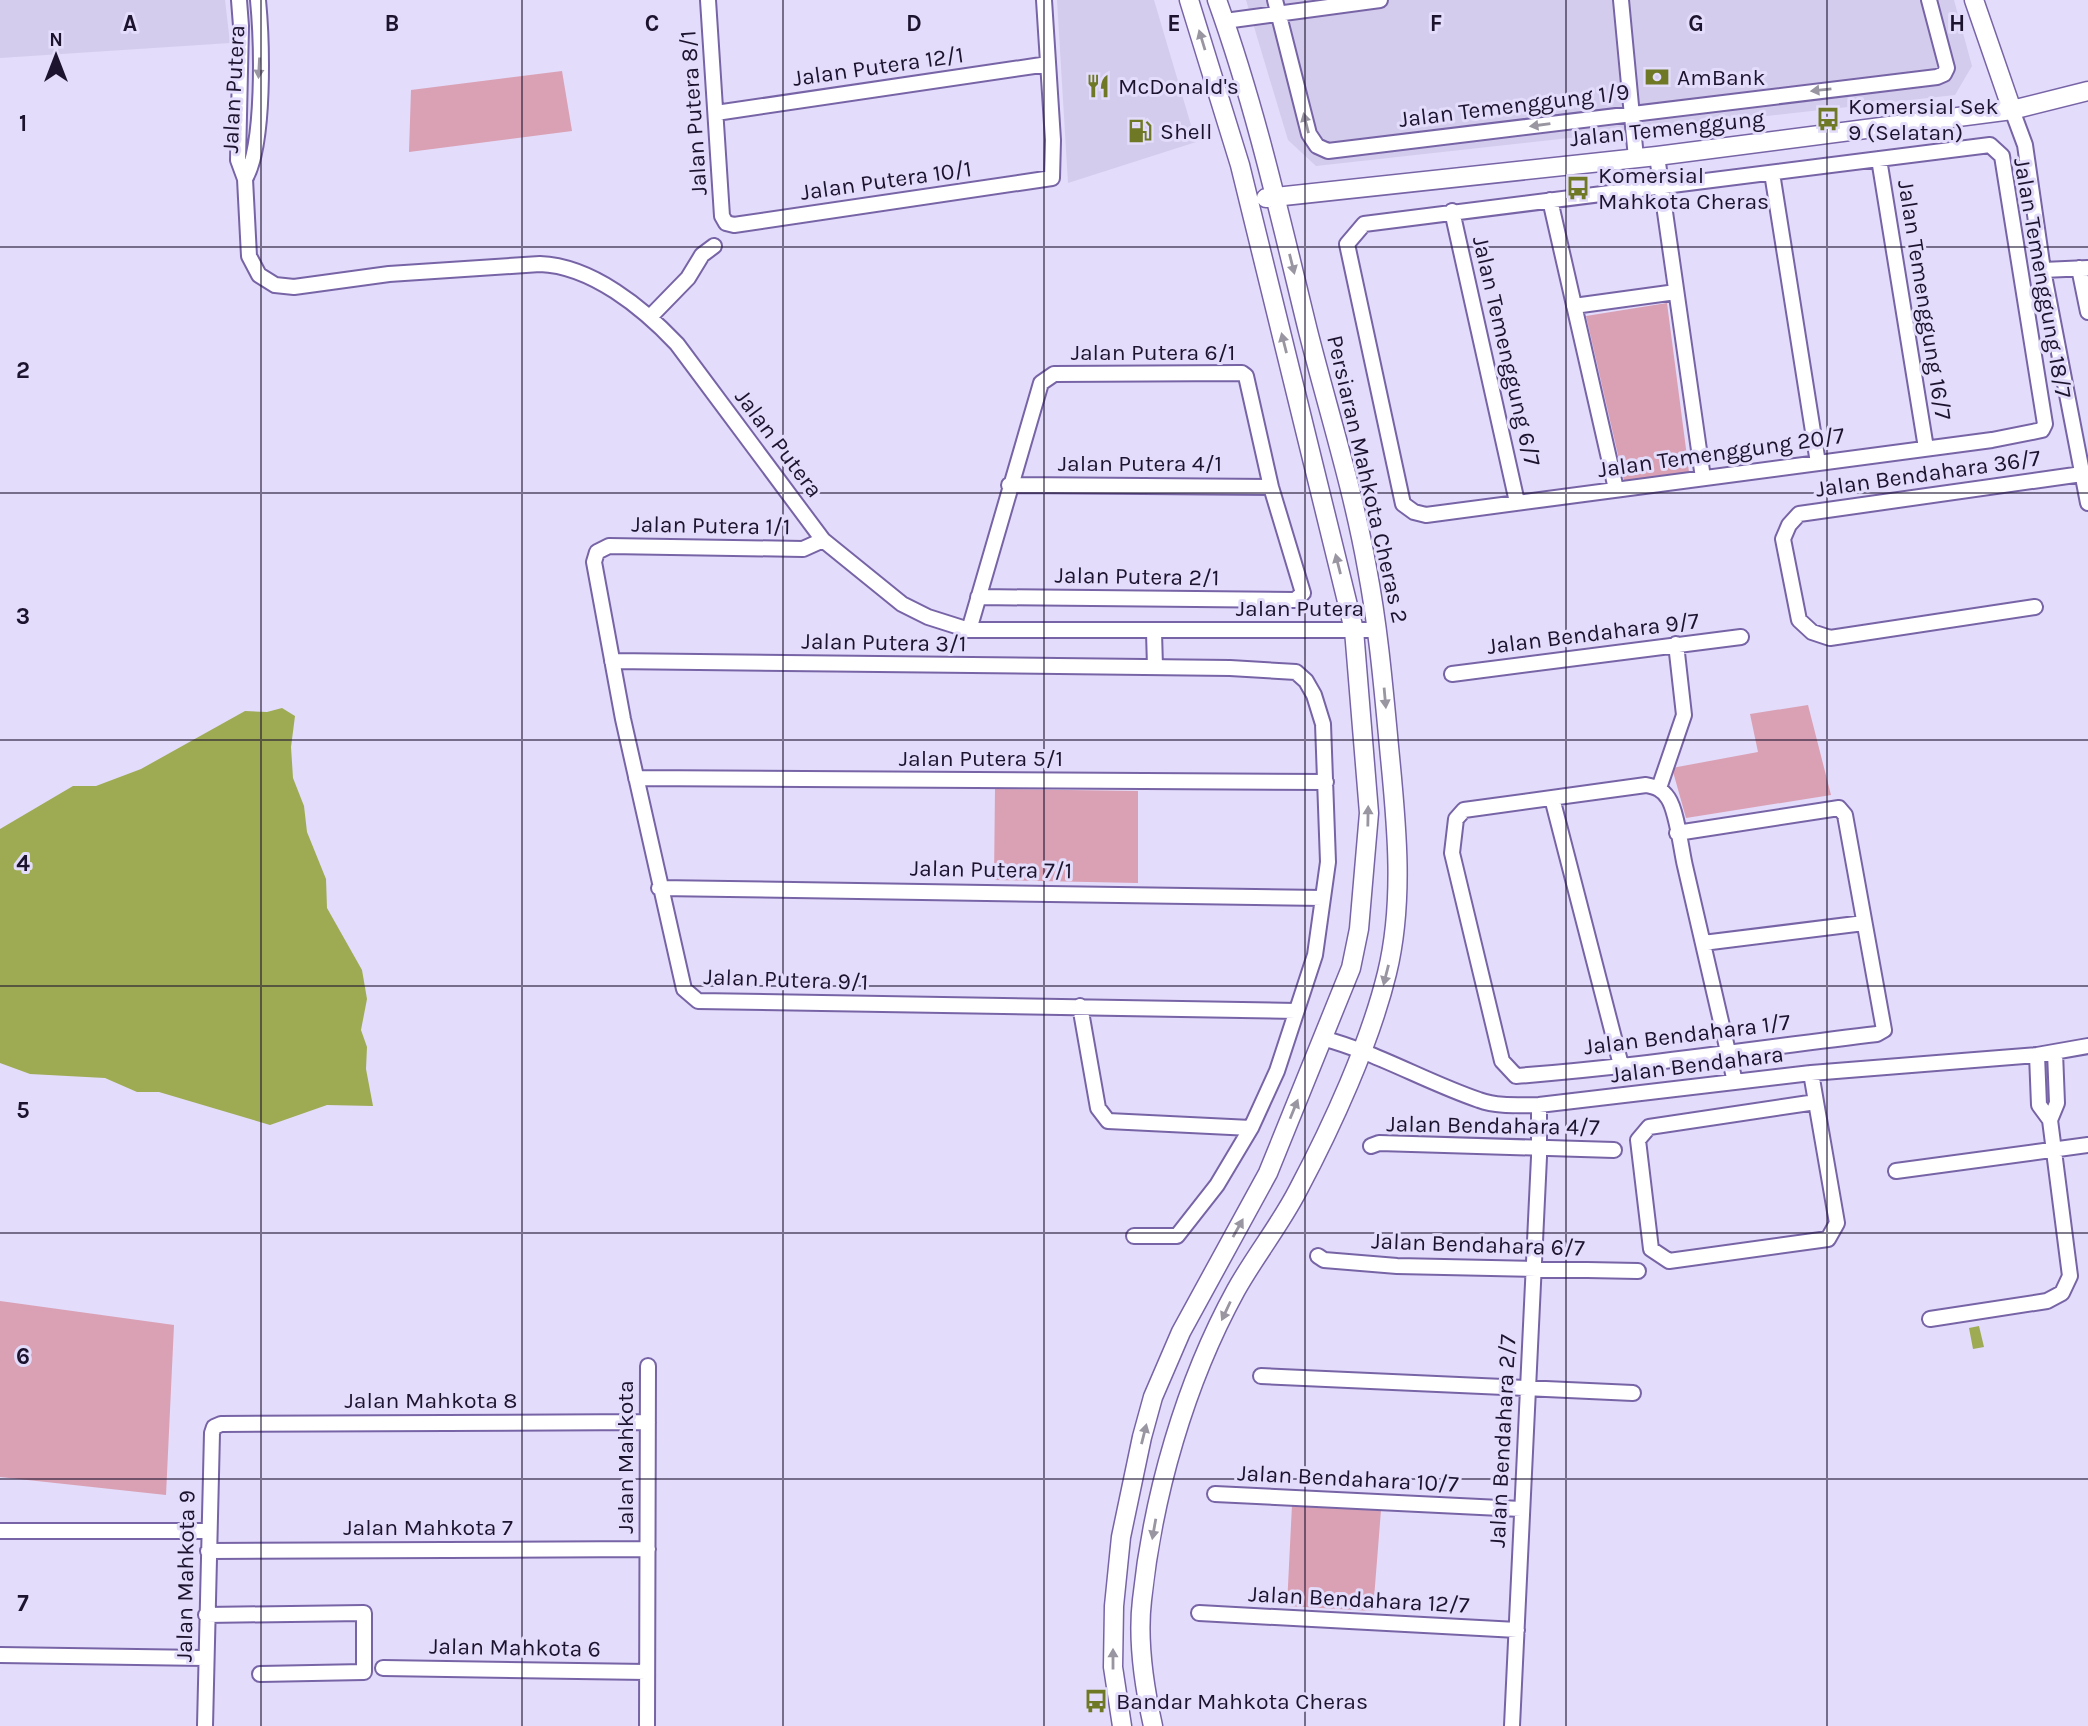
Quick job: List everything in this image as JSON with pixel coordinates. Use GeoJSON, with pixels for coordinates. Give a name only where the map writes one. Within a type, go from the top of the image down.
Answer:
{"type":"FeatureCollection","features":[{"type":"Feature","properties":{"kind":"street","name":"Jalan Putera"},"geometry":{"type":"LineString","coordinates":[[239,0],[238,160],[245,178],[249,256],[259,275],[275,285],[294,287],[389,274],[552,264],[590,278],[651,316],[677,344],[823,540],[902,604],[928,617],[969,630],[1378,630]]}},
{"type":"Feature","properties":{"kind":"street","name":"Jalan Putera"},"geometry":{"type":"LineString","coordinates":[[245,178],[254,162],[260,59],[258,0]]}},
{"type":"Feature","properties":{"kind":"street","name":"Jalan Putera 8/1"},"geometry":{"type":"LineString","coordinates":[[708,0],[722,216],[726,223]]}},
{"type":"Feature","properties":{"kind":"street"},"geometry":{"type":"LineString","coordinates":[[1044,0],[1048,64]]}},
{"type":"Feature","properties":{"kind":"street"},"geometry":{"type":"LineString","coordinates":[[1122,1726],[1113,1667],[1117,1572],[1121,1537],[1153,1397],[1181,1332],[1268,1173],[1351,968],[1359,929],[1368,824],[1354,630],[1249,200],[1189,0]]}},
{"type":"Feature","properties":{"kind":"street","name":"Persiaran Mahkota Cheras 2"},"geometry":{"type":"LineString","coordinates":[[1153,1726],[1142,1651],[1141,1603],[1160,1499],[1172,1451],[1199,1369],[1235,1292],[1298,1192],[1363,1049],[1386,978],[1394,943],[1396,907],[1397,832],[1378,630],[1366,562],[1275,198],[1217,0]]}},
{"type":"Feature","properties":{"kind":"street","name":"Jalan Temenggung 1/9"},"geometry":{"type":"LineString","coordinates":[[1275,0],[1281,15],[1309,134],[1317,146],[1328,151],[1937,77],[1944,74],[1947,68],[1928,0]]}},
{"type":"Feature","properties":{"kind":"street"},"geometry":{"type":"LineString","coordinates":[[1225,21],[1380,0]]}},
{"type":"Feature","properties":{"kind":"street"},"geometry":{"type":"LineString","coordinates":[[1621,0],[1636,158]]}},
{"type":"Feature","properties":{"kind":"street"},"geometry":{"type":"LineString","coordinates":[[1974,0],[2025,145],[2043,270],[2084,456],[2082,474],[2088,503]]}},
{"type":"Feature","properties":{"kind":"street","name":"Jalan Putera 12/1"},"geometry":{"type":"LineString","coordinates":[[716,113],[1048,64]]}},
{"type":"Feature","properties":{"kind":"street","name":"Jalan Putera 10/1"},"geometry":{"type":"LineString","coordinates":[[726,223],[734,225],[1052,178],[1054,166],[1048,64]]}},
{"type":"Feature","properties":{"kind":"street","name":"Jalan Temenggung"},"geometry":{"type":"LineString","coordinates":[[1249,200],[1657,156],[2012,110],[2088,91]]}},
{"type":"Feature","properties":{"kind":"street","name":"Jalan Temenggung 18/7"},"geometry":{"type":"LineString","coordinates":[[1879,159],[1990,145],[2002,156],[2045,424]]}},
{"type":"Feature","properties":{"kind":"street"},"geometry":{"type":"LineString","coordinates":[[1657,156],[1703,478]]}},
{"type":"Feature","properties":{"kind":"street"},"geometry":{"type":"LineString","coordinates":[[1452,211],[1879,159]]}},
{"type":"Feature","properties":{"kind":"street","name":"Jalan Temenggung 16/7"},"geometry":{"type":"LineString","coordinates":[[1879,159],[1926,448]]}},
{"type":"Feature","properties":{"kind":"street"},"geometry":{"type":"LineString","coordinates":[[1772,173],[1818,463]]}},
{"type":"Feature","properties":{"kind":"street"},"geometry":{"type":"LineString","coordinates":[[1550,200],[1616,489]]}},
{"type":"Feature","properties":{"kind":"street","name":"Jalan Temenggung 20/7"},"geometry":{"type":"LineString","coordinates":[[1452,211],[1364,224],[1347,244],[1403,503],[1414,512],[1426,515],[2035,433],[2045,424]]}},
{"type":"Feature","properties":{"kind":"street","name":"Jalan Temenggung 6/7"},"geometry":{"type":"LineString","coordinates":[[1452,211],[1517,502]]}},
{"type":"Feature","properties":{"kind":"street"},"geometry":{"type":"LineString","coordinates":[[651,316],[688,278],[702,255],[714,246],[726,223]]}},
{"type":"Feature","properties":{"kind":"street"},"geometry":{"type":"LineString","coordinates":[[2043,270],[2083,268],[2088,312]]}},
{"type":"Feature","properties":{"kind":"street"},"geometry":{"type":"LineString","coordinates":[[1574,306],[1676,292]]}},
{"type":"Feature","properties":{"kind":"street","name":"Jalan Putera 6/1"},"geometry":{"type":"LineString","coordinates":[[969,630],[1037,391],[1041,383],[1054,374],[1242,373],[1246,376],[1271,486],[1303,593],[1295,600]]}},
{"type":"Feature","properties":{"kind":"street","name":"Jalan Bendahara 36/7"},"geometry":{"type":"LineString","coordinates":[[2035,607],[1830,638],[1812,632],[1799,621],[1783,539],[1789,525],[1799,514],[2082,474]]}},
{"type":"Feature","properties":{"kind":"street","name":"Jalan Putera 4/1"},"geometry":{"type":"LineString","coordinates":[[1009,485],[1271,486]]}},
{"type":"Feature","properties":{"kind":"street","name":"Jalan Putera 1/1"},"geometry":{"type":"LineString","coordinates":[[597,552],[609,546],[803,549],[823,540]]}},
{"type":"Feature","properties":{"kind":"street","name":"Jalan Putera 9/1"},"geometry":{"type":"LineString","coordinates":[[597,552],[594,562],[612,661],[659,888],[684,989],[698,1002],[1296,1011]]}},
{"type":"Feature","properties":{"kind":"street","name":"Jalan Putera 2/1"},"geometry":{"type":"LineString","coordinates":[[978,597],[1295,600]]}},
{"type":"Feature","properties":{"kind":"street"},"geometry":{"type":"LineString","coordinates":[[1154,632],[1155,667]]}},
{"type":"Feature","properties":{"kind":"street","name":"Jalan Bendahara 9/7"},"geometry":{"type":"LineString","coordinates":[[1451,674],[1741,637]]}},
{"type":"Feature","properties":{"kind":"street"},"geometry":{"type":"LineString","coordinates":[[1659,788],[1684,715],[1676,644]]}},
{"type":"Feature","properties":{"kind":"street","name":"Jalan Putera 3/1"},"geometry":{"type":"LineString","coordinates":[[612,661],[1155,667],[1296,673],[1306,681],[1314,695],[1323,724],[1326,782],[1328,862],[1315,955],[1277,1071],[1251,1128],[1184,1231],[1170,1238],[1133,1236]]}},
{"type":"Feature","properties":{"kind":"street","name":"Jalan Putera 5/1"},"geometry":{"type":"LineString","coordinates":[[636,778],[1326,782]]}},
{"type":"Feature","properties":{"kind":"street"},"geometry":{"type":"LineString","coordinates":[[1621,1065],[1552,798],[1646,785],[1659,788],[1670,800],[1735,1083]]}},
{"type":"Feature","properties":{"kind":"street","name":"Jalan Bendahara 1/7"},"geometry":{"type":"LineString","coordinates":[[1552,798],[1464,810],[1457,819],[1452,853],[1502,1061],[1516,1076],[1877,1034],[1884,1030],[1864,923]]}},
{"type":"Feature","properties":{"kind":"street"},"geometry":{"type":"LineString","coordinates":[[1677,833],[1832,807],[1839,808],[1845,815],[1864,923],[1703,943]]}},
{"type":"Feature","properties":{"kind":"street","name":"Jalan Putera 7/1"},"geometry":{"type":"LineString","coordinates":[[659,888],[1323,898]]}},
{"type":"Feature","properties":{"kind":"street"},"geometry":{"type":"LineString","coordinates":[[1080,1006],[1098,1108],[1108,1121],[1251,1128]]}},
{"type":"Feature","properties":{"kind":"street","name":"Jalan Bendahara"},"geometry":{"type":"LineString","coordinates":[[1322,1038],[1363,1049],[1481,1101],[1505,1105],[1543,1105],[1811,1073],[2037,1055],[2088,1046]]}},
{"type":"Feature","properties":{"kind":"street"},"geometry":{"type":"LineString","coordinates":[[2050,1121],[2057,1104],[2055,1052]]}},
{"type":"Feature","properties":{"kind":"street"},"geometry":{"type":"LineString","coordinates":[[1930,1319],[2047,1301],[2062,1293],[2070,1276],[2050,1121],[2039,1105],[2037,1055]]}},
{"type":"Feature","properties":{"kind":"street"},"geometry":{"type":"LineString","coordinates":[[1811,1073],[1837,1223],[1828,1238],[1669,1261],[1651,1249],[1638,1140],[1649,1127],[1816,1102]]}},
{"type":"Feature","properties":{"kind":"street","name":"Jalan Bendahara 2/7"},"geometry":{"type":"LineString","coordinates":[[1512,1726],[1543,1105]]}},
{"type":"Feature","properties":{"kind":"street","name":"Jalan Bendahara 4/7"},"geometry":{"type":"LineString","coordinates":[[1371,1146],[1380,1143],[1540,1152],[1614,1150]]}},
{"type":"Feature","properties":{"kind":"street"},"geometry":{"type":"LineString","coordinates":[[1896,1171],[2088,1144]]}},
{"type":"Feature","properties":{"kind":"street","name":"Jalan Bendahara 6/7"},"geometry":{"type":"LineString","coordinates":[[1318,1256],[1324,1260],[1397,1266],[1638,1271]]}},
{"type":"Feature","properties":{"kind":"street","name":"Jalan Mahkota"},"geometry":{"type":"LineString","coordinates":[[646,1726],[648,1366]]}},
{"type":"Feature","properties":{"kind":"street"},"geometry":{"type":"LineString","coordinates":[[1261,1376],[1633,1393]]}},
{"type":"Feature","properties":{"kind":"street","name":"Jalan Mahkota 8"},"geometry":{"type":"LineString","coordinates":[[215,1427],[221,1424],[648,1422]]}},
{"type":"Feature","properties":{"kind":"street","name":"Jalan Mahkota 9"},"geometry":{"type":"LineString","coordinates":[[205,1726],[208,1551],[212,1433],[215,1427]]}},
{"type":"Feature","properties":{"kind":"street","name":"Jalan Bendahara 10/7"},"geometry":{"type":"LineString","coordinates":[[1215,1494],[1521,1510]]}},
{"type":"Feature","properties":{"kind":"street"},"geometry":{"type":"LineString","coordinates":[[0,1531],[209,1531]]}},
{"type":"Feature","properties":{"kind":"street","name":"Jalan Mahkota 7"},"geometry":{"type":"LineString","coordinates":[[208,1551],[648,1549]]}},
{"type":"Feature","properties":{"kind":"street"},"geometry":{"type":"LineString","coordinates":[[206,1615],[364,1613],[364,1672],[260,1674]]}},
{"type":"Feature","properties":{"kind":"street","name":"Jalan Bendahara 12/7"},"geometry":{"type":"LineString","coordinates":[[1199,1613],[1517,1630]]}},
{"type":"Feature","properties":{"kind":"street"},"geometry":{"type":"LineString","coordinates":[[0,1655],[205,1658]]}},
{"type":"Feature","properties":{"kind":"street","name":"Jalan Mahkota 6"},"geometry":{"type":"LineString","coordinates":[[383,1668],[647,1672]]}},
{"type":"Feature","properties":{"kind":"shaded area"},"geometry":{"type":"Polygon","coordinates":[[[0,0],[225,0],[230,43],[0,58],[0,0]]]}},
{"type":"Feature","properties":{"kind":"shaded area"},"geometry":{"type":"Polygon","coordinates":[[[1057,0],[1154,0],[1196,142],[1068,183],[1057,0]]]}},
{"type":"Feature","properties":{"kind":"shaded area"},"geometry":{"type":"Polygon","coordinates":[[[1246,0],[1954,0],[1972,66],[1955,95],[1316,166],[1288,140],[1246,0]]]}},
{"type":"Feature","properties":{"kind":"shaded area"},"geometry":{"type":"Polygon","coordinates":[[[562,71],[572,131],[409,152],[411,90],[562,71]]]}},
{"type":"Feature","properties":{"kind":"shaded area"},"geometry":{"type":"Polygon","coordinates":[[[1667,303],[1689,472],[1624,481],[1586,316],[1667,303]]]}},
{"type":"Feature","properties":{"kind":"shaded area"},"geometry":{"type":"Polygon","coordinates":[[[1808,705],[1831,795],[1686,818],[1672,768],[1758,752],[1750,714],[1808,705]]]}},
{"type":"Feature","properties":{"kind":"shaded area"},"geometry":{"type":"Polygon","coordinates":[[[282,708],[295,716],[291,747],[293,778],[304,806],[307,832],[326,879],[327,908],[362,970],[367,999],[361,1030],[367,1047],[366,1069],[373,1106],[327,1105],[270,1125],[159,1092],[137,1092],[105,1078],[30,1074],[0,1063],[0,829],[73,786],[96,786],[141,769],[245,711],[267,712],[282,708]]]}},
{"type":"Feature","properties":{"kind":"shaded area"},"geometry":{"type":"Polygon","coordinates":[[[995,789],[1138,791],[1138,883],[994,880],[995,789]]]}},
{"type":"Feature","properties":{"kind":"shaded area"},"geometry":{"type":"Polygon","coordinates":[[[0,1301],[174,1325],[166,1495],[0,1477],[0,1301]]]}},
{"type":"Feature","properties":{"kind":"shaded area"},"geometry":{"type":"Polygon","coordinates":[[[1979,1326],[1984,1347],[1973,1349],[1969,1328],[1979,1326]]]}},
{"type":"Feature","properties":{"kind":"shaded area"},"geometry":{"type":"Polygon","coordinates":[[[1292,1505],[1381,1510],[1373,1611],[1287,1606],[1292,1505]]]}},
{"type":"Feature","properties":{"kind":"place","name":"AmBank"},"geometry":{"type":"Point","coordinates":[1657,77]}},
{"type":"Feature","properties":{"kind":"place","name":"McDonald's"},"geometry":{"type":"Point","coordinates":[1098,86]}},
{"type":"Feature","properties":{"kind":"place","name":"Komersial Sek 9 (Selatan)"},"geometry":{"type":"Point","coordinates":[1828,119]}},
{"type":"Feature","properties":{"kind":"place","name":"Shell"},"geometry":{"type":"Point","coordinates":[1140,131]}},
{"type":"Feature","properties":{"kind":"place","name":"Komersial Mahkota Cheras"},"geometry":{"type":"Point","coordinates":[1578,188]}},
{"type":"Feature","properties":{"kind":"place","name":"Bandar Mahkota Cheras"},"geometry":{"type":"Point","coordinates":[1096,1701]}}]}
